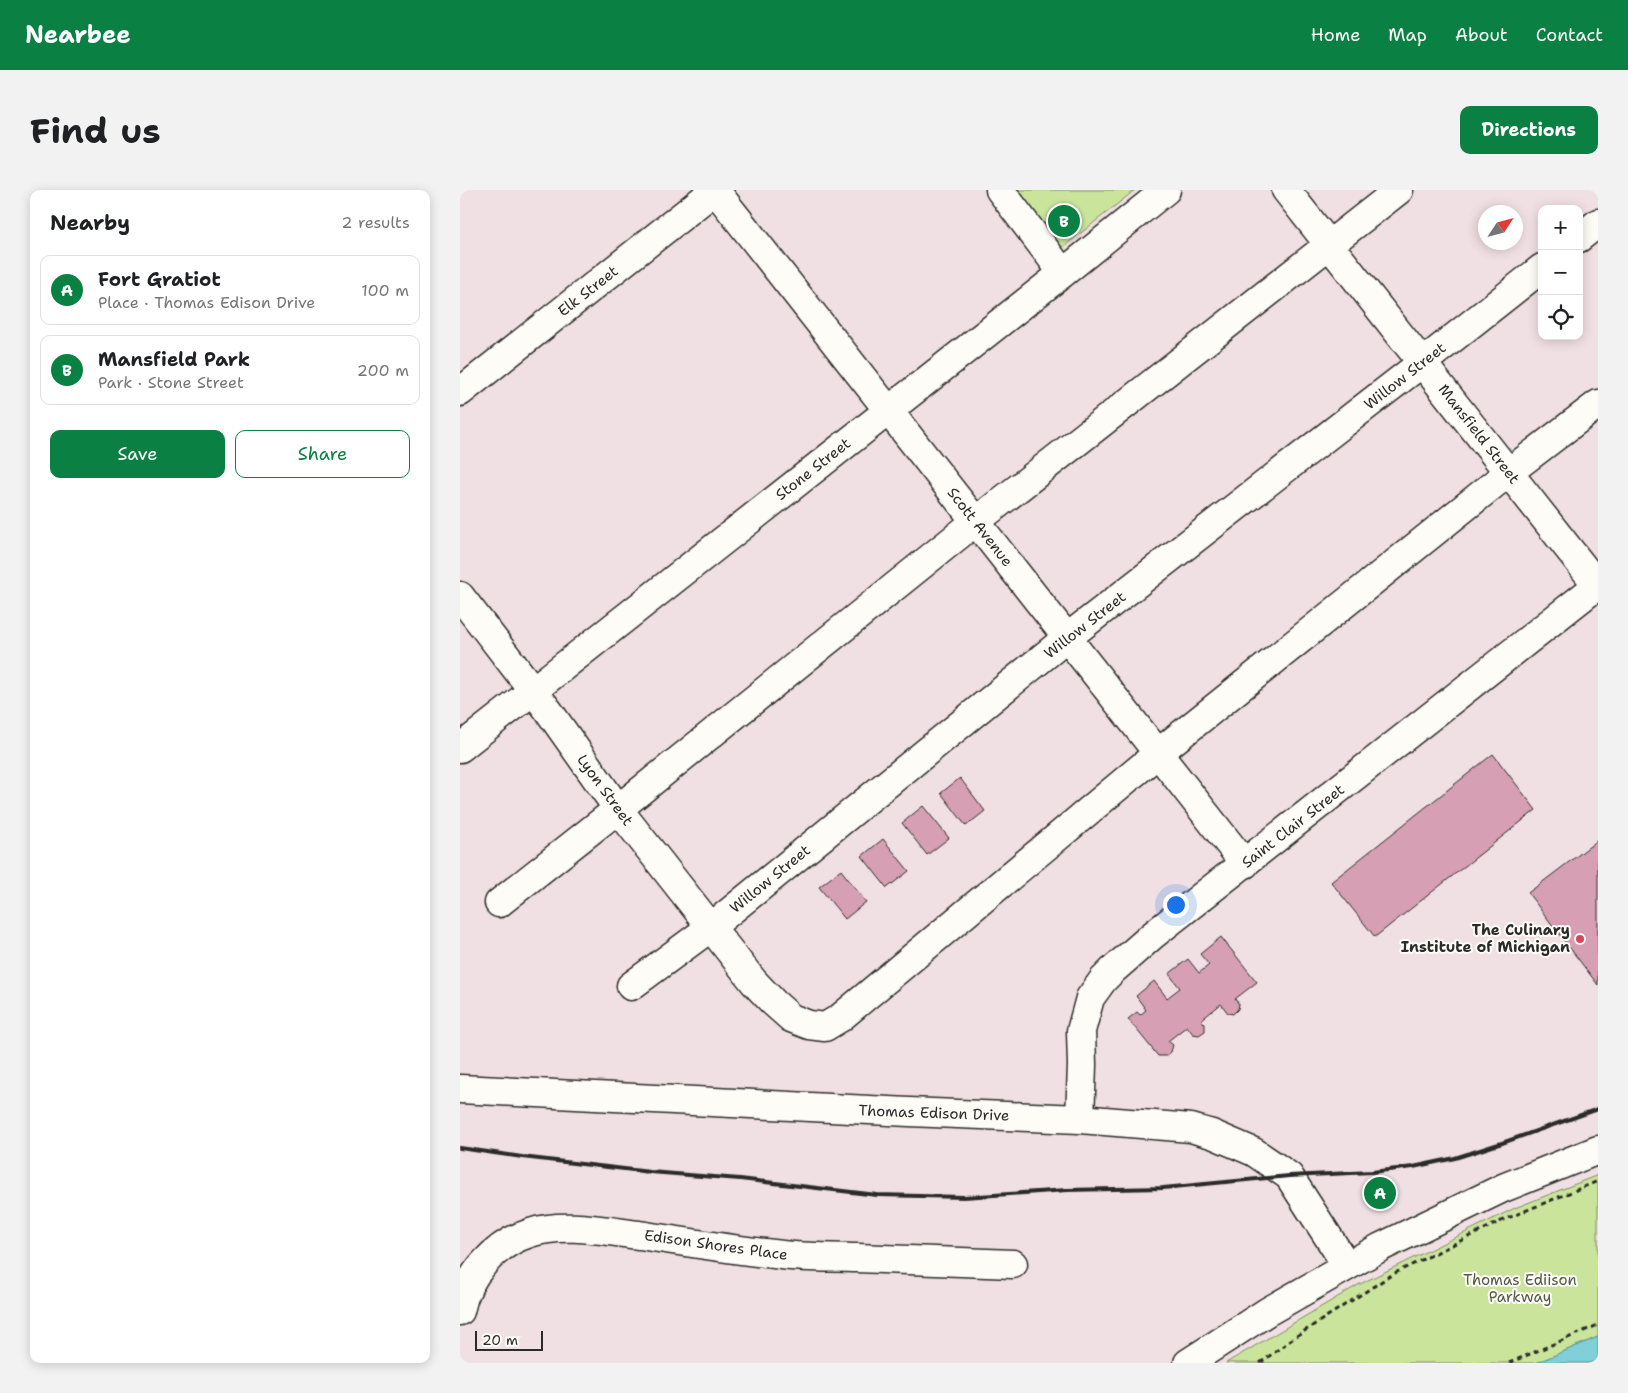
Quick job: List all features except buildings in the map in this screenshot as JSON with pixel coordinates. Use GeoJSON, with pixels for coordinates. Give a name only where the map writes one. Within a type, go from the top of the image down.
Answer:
{"type":"FeatureCollection","features":[{"type":"Feature","properties":{"kind":"street","name":"Elk Street"},"geometry":{"type":"LineString","coordinates":[[460,392],[715,190]]}},
{"type":"Feature","properties":{"kind":"street","name":"Scott Avenue"},"geometry":{"type":"LineString","coordinates":[[715,190],[1245,864]]}},
{"type":"Feature","properties":{"kind":"street"},"geometry":{"type":"LineString","coordinates":[[1000,190],[1063,273]]}},
{"type":"Feature","properties":{"kind":"street","name":"Stone Street"},"geometry":{"type":"LineString","coordinates":[[460,748],[1166,190]]}},
{"type":"Feature","properties":{"kind":"street","name":"Mansfield Street"},"geometry":{"type":"LineString","coordinates":[[1286,190],[1598,585]]}},
{"type":"Feature","properties":{"kind":"street"},"geometry":{"type":"LineString","coordinates":[[499,903],[975,522],[1399,190]]}},
{"type":"Feature","properties":{"kind":"street"},"geometry":{"type":"LineString","coordinates":[[1583,235],[1598,223]]}},
{"type":"Feature","properties":{"kind":"street","name":"Willow Street"},"geometry":{"type":"LineString","coordinates":[[631,986],[711,927],[1068,637],[1538,271]]}},
{"type":"Feature","properties":{"kind":"street"},"geometry":{"type":"LineString","coordinates":[[1157,754],[1509,472],[1598,404]]}},
{"type":"Feature","properties":{"kind":"street","name":"Saint Clair Street"},"geometry":{"type":"LineString","coordinates":[[1080,1119],[1081,1030],[1090,998],[1103,980],[1153,935],[1598,585]]}},
{"type":"Feature","properties":{"kind":"street","name":"Lyon Street"},"geometry":{"type":"LineString","coordinates":[[460,596],[532,690],[618,809],[754,982],[772,1002],[791,1018],[809,1025],[825,1027],[840,1018],[1157,754]]}},
{"type":"Feature","properties":{"kind":"street","name":"Thomas Edison Drive"},"geometry":{"type":"LineString","coordinates":[[460,1089],[1123,1121],[1191,1128],[1212,1134],[1254,1152],[1289,1176],[1347,1266]]}},
{"type":"Feature","properties":{"kind":"street"},"geometry":{"type":"LineString","coordinates":[[1188,1363],[1266,1312],[1381,1247],[1503,1188],[1598,1150]]}},
{"type":"Feature","properties":{"kind":"street","name":"Edison Shores Place"},"geometry":{"type":"LineString","coordinates":[[460,1311],[476,1271],[488,1259],[500,1248],[514,1240],[529,1233],[549,1228],[597,1230],[783,1256],[1013,1264]]}},
{"type":"Feature","properties":{"kind":"path"},"geometry":{"type":"LineString","coordinates":[[1260,1363],[1295,1337],[1393,1274],[1503,1220],[1598,1181]]}},
{"type":"Feature","properties":{"kind":"path"},"geometry":{"type":"LineString","coordinates":[[1509,1363],[1598,1325]]}},
{"type":"Feature","properties":{"kind":"green space"},"geometry":{"type":"Polygon","coordinates":[[[1007,190],[1135,190],[1057,252],[1007,190]]]}},
{"type":"Feature","properties":{"kind":"green space","name":"Thomas Ediison Parkway"},"geometry":{"type":"Polygon","coordinates":[[[1598,1175],[1598,1337],[1536,1363],[1226,1363],[1358,1285],[1515,1208],[1598,1175]]]}},
{"type":"Feature","properties":{"kind":"water"},"geometry":{"type":"Polygon","coordinates":[[[1598,1337],[1598,1363],[1536,1363],[1598,1337]]]}},
{"type":"Feature","properties":{"kind":"railway"},"geometry":{"type":"LineString","coordinates":[[460,1148],[650,1172],[740,1179],[877,1195],[964,1197],[1067,1190],[1163,1188],[1289,1176],[1372,1172],[1413,1167],[1455,1158],[1598,1109]]}},
{"type":"Feature","properties":{"kind":"place","name":"Mansfield Park"},"geometry":{"type":"Point","coordinates":[1064,221]}},
{"type":"Feature","properties":{"kind":"place","name":"The Culinary Institute of Michigan"},"geometry":{"type":"Point","coordinates":[1580,939]}},
{"type":"Feature","properties":{"kind":"place","name":"Fort Gratiot"},"geometry":{"type":"Point","coordinates":[1380,1193]}}]}
